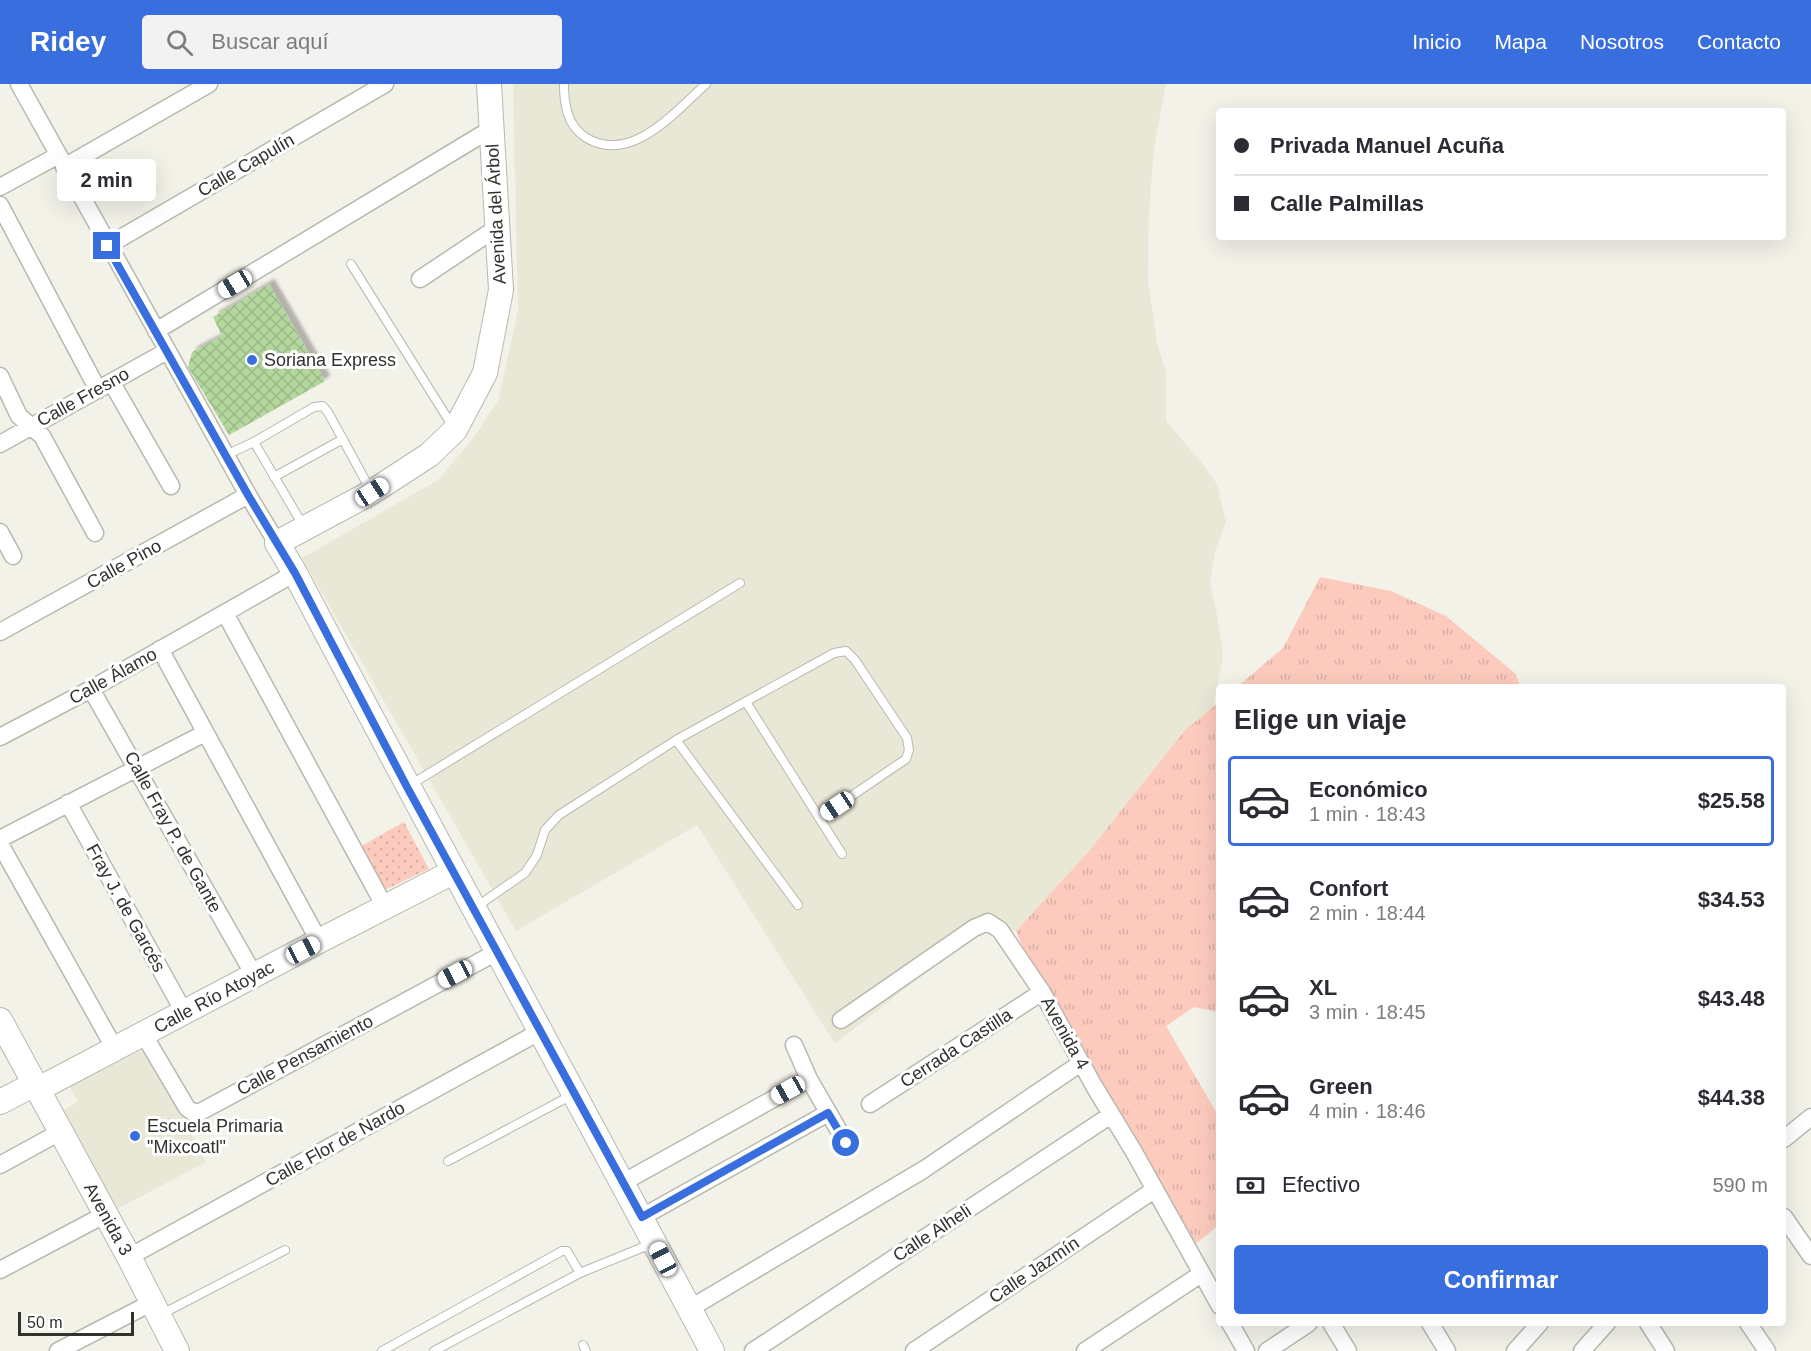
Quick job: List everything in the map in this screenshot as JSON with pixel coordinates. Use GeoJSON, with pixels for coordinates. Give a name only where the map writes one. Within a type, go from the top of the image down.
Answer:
{"type":"FeatureCollection","features":[{"type":"Feature","properties":{"kind":"street"},"geometry":{"type":"LineString","coordinates":[[0,187],[61,161],[209,84]]}},
{"type":"Feature","properties":{"kind":"street","name":"Calle Capulín"},"geometry":{"type":"LineString","coordinates":[[107,246],[385,84]]}},
{"type":"Feature","properties":{"kind":"street","name":"Avenida del Árbol"},"geometry":{"type":"LineString","coordinates":[[277,543],[372,492],[429,455],[455,430],[485,373],[501,290],[489,84]]}},
{"type":"Feature","properties":{"kind":"street"},"geometry":{"type":"LineString","coordinates":[[22,85],[107,246],[248,495],[295,573],[453,873],[642,1217],[712,1351]]}},
{"type":"Feature","properties":{"kind":"street"},"geometry":{"type":"LineString","coordinates":[[156,331],[491,129]]}},
{"type":"Feature","properties":{"kind":"street"},"geometry":{"type":"LineString","coordinates":[[0,205],[105,386],[171,486]]}},
{"type":"Feature","properties":{"kind":"street"},"geometry":{"type":"LineString","coordinates":[[420,279],[498,227]]}},
{"type":"Feature","properties":{"kind":"street","name":"Calle Fresno"},"geometry":{"type":"LineString","coordinates":[[0,444],[167,351]]}},
{"type":"Feature","properties":{"kind":"street"},"geometry":{"type":"LineString","coordinates":[[0,376],[19,416],[42,436],[95,533]]}},
{"type":"Feature","properties":{"kind":"street","name":"Calle Pino"},"geometry":{"type":"LineString","coordinates":[[0,632],[248,495]]}},
{"type":"Feature","properties":{"kind":"street"},"geometry":{"type":"LineString","coordinates":[[0,532],[13,556]]}},
{"type":"Feature","properties":{"kind":"street","name":"Calle Álamo"},"geometry":{"type":"LineString","coordinates":[[0,736],[91,688],[295,573]]}},
{"type":"Feature","properties":{"kind":"street"},"geometry":{"type":"LineString","coordinates":[[225,613],[385,907]]}},
{"type":"Feature","properties":{"kind":"street"},"geometry":{"type":"LineString","coordinates":[[160,649],[319,941]]}},
{"type":"Feature","properties":{"kind":"street","name":"Calle Fray P. de Gante"},"geometry":{"type":"LineString","coordinates":[[91,688],[254,975]]}},
{"type":"Feature","properties":{"kind":"street"},"geometry":{"type":"LineString","coordinates":[[115,1049],[0,841],[68,803],[205,733]]}},
{"type":"Feature","properties":{"kind":"street","name":"Fray J. de Garcés"},"geometry":{"type":"LineString","coordinates":[[68,803],[184,1012]]}},
{"type":"Feature","properties":{"kind":"street","name":"Calle Río Atoyac"},"geometry":{"type":"LineString","coordinates":[[0,1102],[24,1089],[48,1084],[453,873]]}},
{"type":"Feature","properties":{"kind":"street","name":"Avenida 4"},"geometry":{"type":"LineString","coordinates":[[841,1020],[974,928],[988,922],[1000,930],[1042,992],[1216,1299]]}},
{"type":"Feature","properties":{"kind":"street","name":"Calle Pensamiento"},"geometry":{"type":"LineString","coordinates":[[144,1035],[188,1108],[194,1113],[202,1111],[497,952]]}},
{"type":"Feature","properties":{"kind":"street","name":"Cerrada Castilla"},"geometry":{"type":"LineString","coordinates":[[870,1104],[1042,992]]}},
{"type":"Feature","properties":{"kind":"street","name":"Avenida 3"},"geometry":{"type":"LineString","coordinates":[[0,1020],[129,1257],[177,1351]]}},
{"type":"Feature","properties":{"kind":"street","name":"Calle Flor de Nardo"},"geometry":{"type":"LineString","coordinates":[[129,1257],[541,1031]]}},
{"type":"Feature","properties":{"kind":"street"},"geometry":{"type":"LineString","coordinates":[[794,1045],[809,1079],[846,1143]]}},
{"type":"Feature","properties":{"kind":"street"},"geometry":{"type":"LineString","coordinates":[[689,1309],[923,1170],[1081,1063]]}},
{"type":"Feature","properties":{"kind":"street"},"geometry":{"type":"LineString","coordinates":[[622,1183],[809,1079]]}},
{"type":"Feature","properties":{"kind":"street"},"geometry":{"type":"LineString","coordinates":[[642,1217],[828,1113]]}},
{"type":"Feature","properties":{"kind":"street","name":"Calle Alheli"},"geometry":{"type":"LineString","coordinates":[[753,1351],[1111,1115]]}},
{"type":"Feature","properties":{"kind":"street"},"geometry":{"type":"LineString","coordinates":[[1786,1137],[1811,1117]]}},
{"type":"Feature","properties":{"kind":"street"},"geometry":{"type":"LineString","coordinates":[[0,1165],[60,1132]]}},
{"type":"Feature","properties":{"kind":"street","name":"Calle Jazmín"},"geometry":{"type":"LineString","coordinates":[[914,1351],[1154,1190]]}},
{"type":"Feature","properties":{"kind":"street"},"geometry":{"type":"LineString","coordinates":[[0,1270],[106,1214]]}},
{"type":"Feature","properties":{"kind":"street"},"geometry":{"type":"LineString","coordinates":[[1786,1220],[1811,1256]]}},
{"type":"Feature","properties":{"kind":"street"},"geometry":{"type":"LineString","coordinates":[[1085,1351],[1201,1274]]}},
{"type":"Feature","properties":{"kind":"street"},"geometry":{"type":"LineString","coordinates":[[58,1351],[155,1309]]}},
{"type":"Feature","properties":{"kind":"street"},"geometry":{"type":"LineString","coordinates":[[1232,1326],[1246,1351]]}},
{"type":"Feature","properties":{"kind":"street"},"geometry":{"type":"LineString","coordinates":[[1267,1351],[1304,1326]]}},
{"type":"Feature","properties":{"kind":"street"},"geometry":{"type":"LineString","coordinates":[[1333,1326],[1348,1351]]}},
{"type":"Feature","properties":{"kind":"street"},"geometry":{"type":"LineString","coordinates":[[1432,1326],[1447,1351]]}},
{"type":"Feature","properties":{"kind":"street"},"geometry":{"type":"LineString","coordinates":[[1515,1351],[1535,1326]]}},
{"type":"Feature","properties":{"kind":"street"},"geometry":{"type":"LineString","coordinates":[[1582,1351],[1604,1326]]}},
{"type":"Feature","properties":{"kind":"street"},"geometry":{"type":"LineString","coordinates":[[1650,1326],[1666,1351]]}},
{"type":"Feature","properties":{"kind":"street"},"geometry":{"type":"LineString","coordinates":[[1750,1326],[1767,1351]]}},
{"type":"Feature","properties":{"kind":"lane"},"geometry":{"type":"LineString","coordinates":[[564,84],[564,100],[568,116],[576,131],[593,142],[616,146],[638,139],[664,123],[706,84]]}},
{"type":"Feature","properties":{"kind":"lane"},"geometry":{"type":"LineString","coordinates":[[351,264],[455,430]]}},
{"type":"Feature","properties":{"kind":"lane"},"geometry":{"type":"LineString","coordinates":[[226,455],[254,442],[314,407],[323,406],[344,439],[372,492]]}},
{"type":"Feature","properties":{"kind":"lane"},"geometry":{"type":"LineString","coordinates":[[274,477],[344,439]]}},
{"type":"Feature","properties":{"kind":"lane"},"geometry":{"type":"LineString","coordinates":[[254,442],[304,528]]}},
{"type":"Feature","properties":{"kind":"lane"},"geometry":{"type":"LineString","coordinates":[[407,787],[740,583]]}},
{"type":"Feature","properties":{"kind":"lane"},"geometry":{"type":"LineString","coordinates":[[474,909],[525,873],[537,855],[545,830],[559,814],[676,740],[834,653],[846,651],[855,660],[907,738],[909,750],[906,759],[819,818]]}},
{"type":"Feature","properties":{"kind":"lane"},"geometry":{"type":"LineString","coordinates":[[746,702],[842,854]]}},
{"type":"Feature","properties":{"kind":"lane"},"geometry":{"type":"LineString","coordinates":[[676,740],[798,905]]}},
{"type":"Feature","properties":{"kind":"lane"},"geometry":{"type":"LineString","coordinates":[[448,1161],[573,1094]]}},
{"type":"Feature","properties":{"kind":"lane"},"geometry":{"type":"LineString","coordinates":[[434,1351],[580,1273],[655,1242]]}},
{"type":"Feature","properties":{"kind":"lane"},"geometry":{"type":"LineString","coordinates":[[155,1309],[285,1250]]}},
{"type":"Feature","properties":{"kind":"lane"},"geometry":{"type":"LineString","coordinates":[[382,1351],[562,1251],[567,1251],[572,1256],[580,1273]]}},
{"type":"Feature","properties":{"kind":"shaded area"},"geometry":{"type":"Polygon","coordinates":[[[513,84],[1166,84],[1154,148],[1149,214],[1148,280],[1157,343],[1166,372],[1166,421],[1217,484],[1226,522],[1215,551],[1210,583],[1223,657],[1213,707],[1185,730],[1089,851],[1016,931],[988,923],[835,1044],[697,825],[516,931],[302,558],[438,480],[471,441],[498,401],[518,310],[513,84]]]}},
{"type":"Feature","properties":{"kind":"shaded area","name":"Escuela Primaria \"Mixcoatl\""},"geometry":{"type":"Polygon","coordinates":[[[147,1047],[206,1162],[115,1210],[63,1110],[78,1102],[70,1087],[147,1047]]]}},
{"type":"Feature","properties":{"kind":"green space"},"geometry":{"type":"Polygon","coordinates":[[[1320,577],[1391,591],[1446,616],[1516,674],[1519,684],[1241,684],[1283,648],[1320,577]]]}},
{"type":"Feature","properties":{"kind":"green space"},"geometry":{"type":"Polygon","coordinates":[[[1216,704],[1216,1011],[1194,1007],[1166,1026],[1216,1112],[1216,1227],[1194,1245],[1042,992],[1016,931],[1089,851],[1185,730],[1216,704]]]}},
{"type":"Feature","properties":{"kind":"green space"},"geometry":{"type":"Polygon","coordinates":[[[404,822],[429,869],[380,892],[356,849],[404,822]]]}},
{"type":"Feature","properties":{"kind":"building","name":"Soriana Express"},"geometry":{"type":"Polygon","coordinates":[[[269,284],[325,381],[229,435],[188,367],[192,352],[222,336],[213,317],[269,284]]]}},
{"type":"Feature","properties":{"kind":"place","name":"Soriana Express"},"geometry":{"type":"Point","coordinates":[252,360]}},
{"type":"Feature","properties":{"kind":"place","name":"Escuela Primaria \"Mixcoatl\""},"geometry":{"type":"Point","coordinates":[135,1136]}},
{"type":"Feature","properties":{"kind":"route"},"geometry":{"type":"LineString","coordinates":[[107,246],[248,495],[295,573],[453,873],[642,1217],[828,1113],[846,1143]]}}]}
